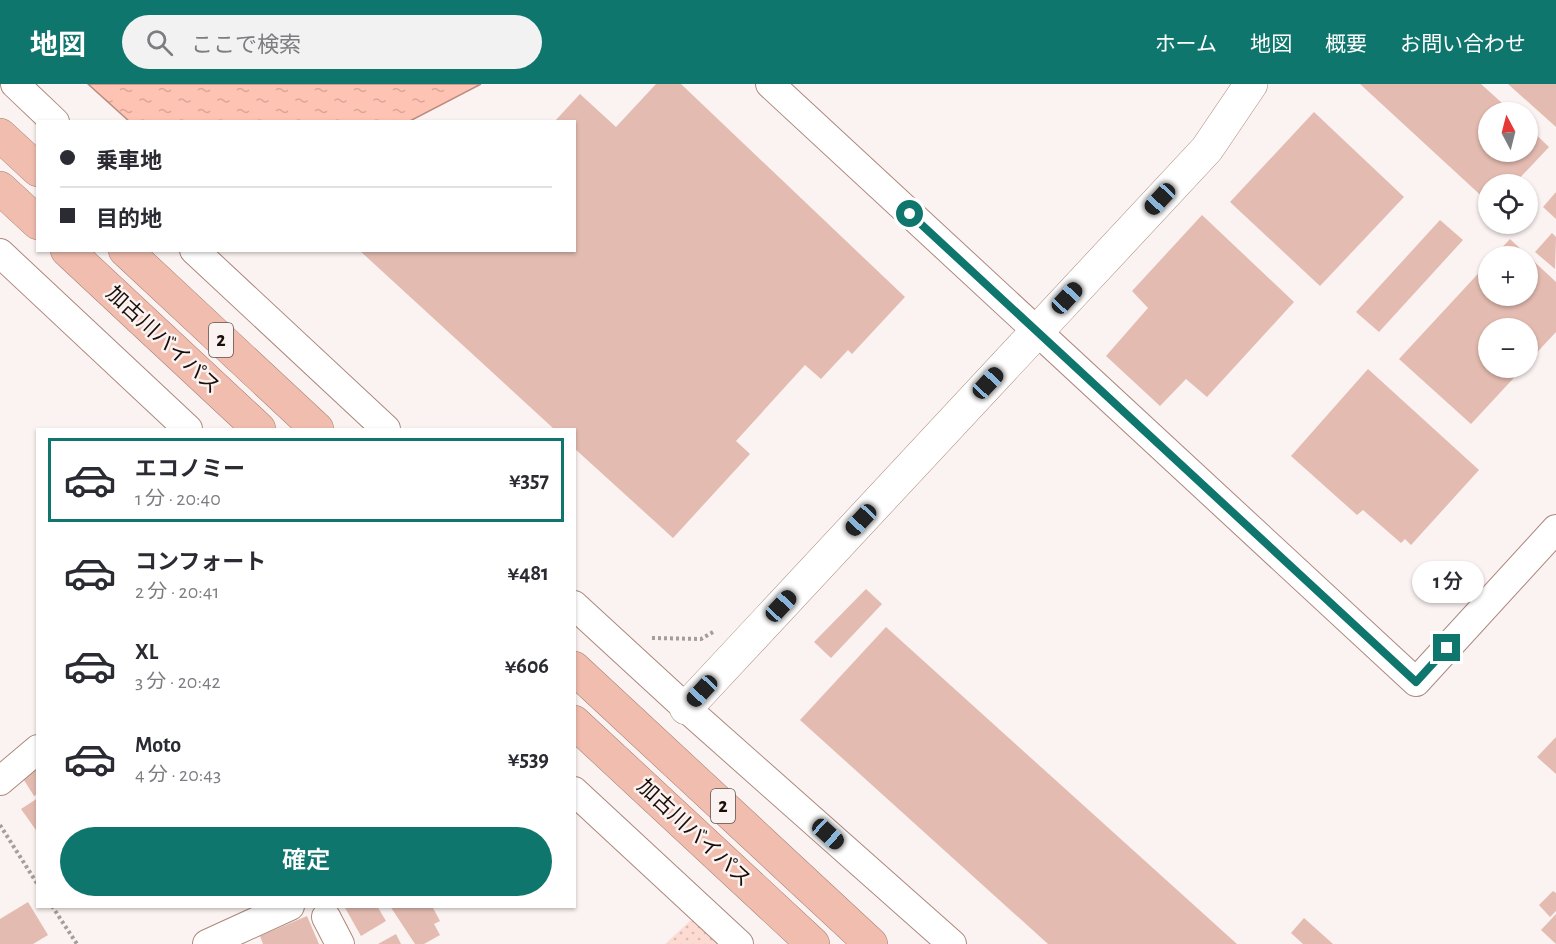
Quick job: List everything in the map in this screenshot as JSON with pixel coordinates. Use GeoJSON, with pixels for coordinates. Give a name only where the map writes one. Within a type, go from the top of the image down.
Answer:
{"type":"FeatureCollection","features":[{"type":"Feature","properties":{"kind":"highway"},"geometry":{"type":"LineString","coordinates":[[0,135],[36,168]]}},
{"type":"Feature","properties":{"kind":"highway"},"geometry":{"type":"LineString","coordinates":[[0,188],[36,221]]}},
{"type":"Feature","properties":{"kind":"highway","name":"加古川バイパス"},"geometry":{"type":"LineString","coordinates":[[69,252],[258,428]]}},
{"type":"Feature","properties":{"kind":"highway","name":"加古川バイパス"},"geometry":{"type":"LineString","coordinates":[[126,252],[316,428]]}},
{"type":"Feature","properties":{"kind":"highway","name":"加古川バイパス"},"geometry":{"type":"LineString","coordinates":[[576,670],[871,944]]}},
{"type":"Feature","properties":{"kind":"highway","name":"加古川バイパス"},"geometry":{"type":"LineString","coordinates":[[576,724],[813,944]]}},
{"type":"Feature","properties":{"kind":"street"},"geometry":{"type":"LineString","coordinates":[[15,84],[54,120]]}},
{"type":"Feature","properties":{"kind":"street"},"geometry":{"type":"LineString","coordinates":[[770,84],[1416,682],[1556,529]]}},
{"type":"Feature","properties":{"kind":"street"},"geometry":{"type":"LineString","coordinates":[[686,708],[1207,149],[1251,84]]}},
{"type":"Feature","properties":{"kind":"street"},"geometry":{"type":"LineString","coordinates":[[196,252],[385,428]]}},
{"type":"Feature","properties":{"kind":"street"},"geometry":{"type":"LineString","coordinates":[[0,253],[187,428]]}},
{"type":"Feature","properties":{"kind":"street"},"geometry":{"type":"LineString","coordinates":[[576,607],[686,708],[952,944]]}},
{"type":"Feature","properties":{"kind":"street"},"geometry":{"type":"LineString","coordinates":[[0,781],[36,751]]}},
{"type":"Feature","properties":{"kind":"street"},"geometry":{"type":"LineString","coordinates":[[576,792],[739,944]]}},
{"type":"Feature","properties":{"kind":"street"},"geometry":{"type":"LineString","coordinates":[[207,944],[286,908]]}},
{"type":"Feature","properties":{"kind":"street"},"geometry":{"type":"LineString","coordinates":[[326,917],[340,944]]}},
{"type":"Feature","properties":{"kind":"path"},"geometry":{"type":"LineString","coordinates":[[0,825],[36,882]]}},
{"type":"Feature","properties":{"kind":"path"},"geometry":{"type":"LineString","coordinates":[[53,908],[77,944]]}},
{"type":"Feature","properties":{"kind":"shaded area"},"geometry":{"type":"Polygon","coordinates":[[[696,919],[724,944],[665,944],[690,921],[696,919]]]}},
{"type":"Feature","properties":{"kind":"water"},"geometry":{"type":"Polygon","coordinates":[[[88,84],[481,84],[412,120],[128,120],[88,84]]]}},
{"type":"Feature","properties":{"kind":"building"},"geometry":{"type":"Polygon","coordinates":[[[656,84],[681,84],[905,297],[852,354],[848,350],[821,379],[805,365],[736,441],[750,454],[673,538],[576,450],[576,428],[553,428],[361,252],[576,252],[576,120],[556,120],[580,94],[616,127],[656,84]]]}},
{"type":"Feature","properties":{"kind":"building"},"geometry":{"type":"Polygon","coordinates":[[[1360,84],[1481,84],[1501,102],[1478,102],[1478,162],[1535,162],[1523,174],[1478,174],[1478,193],[1360,84]]]}},
{"type":"Feature","properties":{"kind":"building"},"geometry":{"type":"Polygon","coordinates":[[[1508,84],[1556,84],[1556,127],[1538,111],[1538,102],[1528,102],[1508,84]]]}},
{"type":"Feature","properties":{"kind":"building"},"geometry":{"type":"Polygon","coordinates":[[[1314,112],[1404,197],[1320,286],[1230,202],[1314,112]]]}},
{"type":"Feature","properties":{"kind":"building"},"geometry":{"type":"Polygon","coordinates":[[[1538,136],[1549,147],[1538,159],[1538,136]]]}},
{"type":"Feature","properties":{"kind":"building"},"geometry":{"type":"Polygon","coordinates":[[[1556,192],[1556,219],[1543,207],[1556,192]]]}},
{"type":"Feature","properties":{"kind":"building"},"geometry":{"type":"Polygon","coordinates":[[[1202,215],[1294,302],[1207,397],[1186,379],[1160,406],[1106,356],[1148,308],[1132,291],[1202,215]]]}},
{"type":"Feature","properties":{"kind":"building"},"geometry":{"type":"Polygon","coordinates":[[[1440,220],[1463,240],[1379,332],[1356,312],[1440,220]]]}},
{"type":"Feature","properties":{"kind":"building"},"geometry":{"type":"Polygon","coordinates":[[[1552,233],[1556,237],[1555,269],[1538,255],[1538,249],[1552,233]]]}},
{"type":"Feature","properties":{"kind":"building"},"geometry":{"type":"Polygon","coordinates":[[[1510,239],[1517,246],[1503,246],[1510,239]]]}},
{"type":"Feature","properties":{"kind":"building"},"geometry":{"type":"Polygon","coordinates":[[[1538,265],[1556,282],[1556,332],[1538,351],[1538,318],[1478,318],[1478,378],[1514,378],[1471,424],[1399,359],[1478,274],[1478,306],[1538,306],[1538,265]]]}},
{"type":"Feature","properties":{"kind":"building"},"geometry":{"type":"Polygon","coordinates":[[[1368,369],[1479,470],[1411,545],[1405,539],[1401,543],[1363,510],[1357,515],[1291,456],[1368,369]]]}},
{"type":"Feature","properties":{"kind":"building"},"geometry":{"type":"Polygon","coordinates":[[[866,589],[882,604],[831,658],[814,642],[866,589]]]}},
{"type":"Feature","properties":{"kind":"building"},"geometry":{"type":"Polygon","coordinates":[[[886,627],[1237,944],[1048,944],[800,720],[886,627]]]}},
{"type":"Feature","properties":{"kind":"building"},"geometry":{"type":"Polygon","coordinates":[[[1556,737],[1556,774],[1537,757],[1556,737]]]}},
{"type":"Feature","properties":{"kind":"building"},"geometry":{"type":"Polygon","coordinates":[[[36,768],[36,795],[34,796],[22,777],[36,768]]]}},
{"type":"Feature","properties":{"kind":"building"},"geometry":{"type":"Polygon","coordinates":[[[36,799],[36,830],[21,809],[36,799]]]}},
{"type":"Feature","properties":{"kind":"building"},"geometry":{"type":"Polygon","coordinates":[[[1553,891],[1556,893],[1556,911],[1550,917],[1539,905],[1553,891]]]}},
{"type":"Feature","properties":{"kind":"building"},"geometry":{"type":"Polygon","coordinates":[[[28,902],[48,935],[33,944],[0,944],[0,919],[28,902]]]}},
{"type":"Feature","properties":{"kind":"building"},"geometry":{"type":"Polygon","coordinates":[[[345,908],[378,908],[386,921],[361,936],[345,908]]]}},
{"type":"Feature","properties":{"kind":"building"},"geometry":{"type":"Polygon","coordinates":[[[391,908],[433,908],[440,921],[434,924],[440,935],[424,944],[415,944],[391,908]]]}},
{"type":"Feature","properties":{"kind":"building"},"geometry":{"type":"Polygon","coordinates":[[[1556,914],[1556,944],[1541,930],[1556,914]]]}},
{"type":"Feature","properties":{"kind":"building"},"geometry":{"type":"Polygon","coordinates":[[[307,916],[319,944],[263,944],[260,936],[307,916]]]}},
{"type":"Feature","properties":{"kind":"building"},"geometry":{"type":"Polygon","coordinates":[[[1304,918],[1333,944],[1303,944],[1291,933],[1304,918]]]}},
{"type":"Feature","properties":{"kind":"building"},"geometry":{"type":"Polygon","coordinates":[[[396,934],[401,944],[378,944],[396,934]]]}},
{"type":"Feature","properties":{"kind":"route"},"geometry":{"type":"LineString","coordinates":[[910,214],[1416,682],[1447,648]]}}]}
